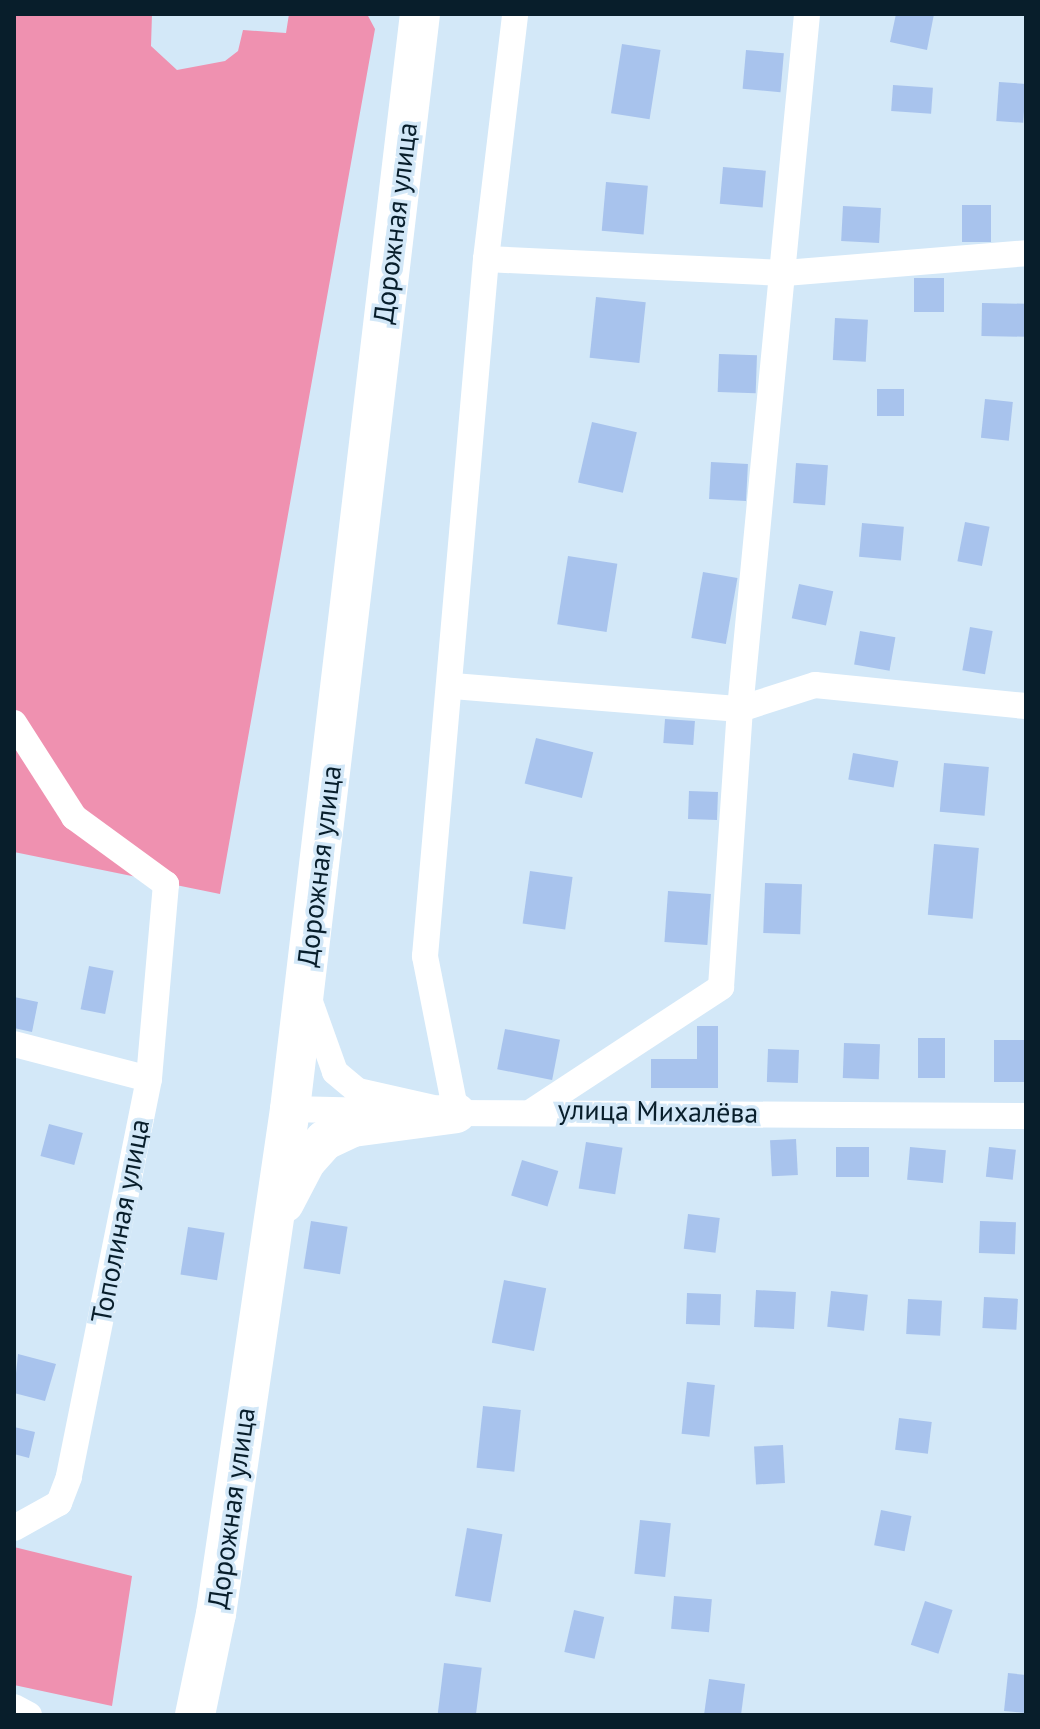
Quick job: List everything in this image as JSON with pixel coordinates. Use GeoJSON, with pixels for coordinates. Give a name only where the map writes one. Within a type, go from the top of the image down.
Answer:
{"type":"FeatureCollection","features":[{"type":"Feature","properties":{"kind":"highway","name":"Дорожная улица"},"geometry":{"type":"LineString","coordinates":[[195,1715],[216,1614],[290,1109],[420,14]]}},
{"type":"Feature","properties":{"kind":"highway"},"geometry":{"type":"LineString","coordinates":[[272,1232],[289,1190],[325,1140],[353,1127],[456,1113]]}},
{"type":"Feature","properties":{"kind":"street"},"geometry":{"type":"LineString","coordinates":[[306,977],[321,1044],[335,1072],[358,1091],[389,1102],[456,1113],[425,956],[453,686],[450,656],[486,259],[515,14]]}},
{"type":"Feature","properties":{"kind":"street"},"geometry":{"type":"LineString","coordinates":[[534,1110],[721,987],[740,709],[785,273],[807,14]]}},
{"type":"Feature","properties":{"kind":"street"},"geometry":{"type":"LineString","coordinates":[[486,259],[785,273],[1026,253]]}},
{"type":"Feature","properties":{"kind":"street"},"geometry":{"type":"LineString","coordinates":[[453,686],[740,709],[815,685],[1026,706]]}},
{"type":"Feature","properties":{"kind":"street","name":"Тополиная улица"},"geometry":{"type":"LineString","coordinates":[[14,723],[74,817],[166,884],[149,1079],[69,1477],[59,1503],[14,1528]]}},
{"type":"Feature","properties":{"kind":"street"},"geometry":{"type":"LineString","coordinates":[[14,1044],[149,1079]]}},
{"type":"Feature","properties":{"kind":"street","name":"улица Михалёва"},"geometry":{"type":"LineString","coordinates":[[290,1109],[456,1113],[534,1110],[1026,1116]]}},
{"type":"Feature","properties":{"kind":"street"},"geometry":{"type":"LineString","coordinates":[[14,1707],[29,1715]]}},
{"type":"Feature","properties":{"kind":"shaded area"},"geometry":{"type":"Polygon","coordinates":[[[14,14],[152,14],[151,46],[177,70],[225,61],[238,51],[243,30],[286,33],[289,14],[367,14],[375,29],[220,894],[14,852],[14,14]]]}},
{"type":"Feature","properties":{"kind":"shaded area"},"geometry":{"type":"Polygon","coordinates":[[[14,1547],[132,1576],[112,1706],[14,1685],[14,1547]]]}},
{"type":"Feature","properties":{"kind":"building"},"geometry":{"type":"Polygon","coordinates":[[[896,14],[934,14],[927,50],[890,42],[896,14]]]}},
{"type":"Feature","properties":{"kind":"building"},"geometry":{"type":"Polygon","coordinates":[[[622,44],[661,50],[650,119],[611,113],[622,44]]]}},
{"type":"Feature","properties":{"kind":"building"},"geometry":{"type":"Polygon","coordinates":[[[746,50],[784,53],[780,92],[743,89],[746,50]]]}},
{"type":"Feature","properties":{"kind":"building"},"geometry":{"type":"Polygon","coordinates":[[[999,82],[1026,84],[1023,123],[996,121],[999,82]]]}},
{"type":"Feature","properties":{"kind":"building"},"geometry":{"type":"Polygon","coordinates":[[[893,85],[933,88],[931,114],[891,111],[893,85]]]}},
{"type":"Feature","properties":{"kind":"building"},"geometry":{"type":"Polygon","coordinates":[[[723,167],[766,171],[763,208],[720,204],[723,167]]]}},
{"type":"Feature","properties":{"kind":"building"},"geometry":{"type":"Polygon","coordinates":[[[606,182],[648,186],[644,234],[602,231],[606,182]]]}},
{"type":"Feature","properties":{"kind":"building"},"geometry":{"type":"Polygon","coordinates":[[[962,205],[991,205],[991,242],[962,242],[962,205]]]}},
{"type":"Feature","properties":{"kind":"building"},"geometry":{"type":"Polygon","coordinates":[[[843,206],[881,208],[879,243],[841,241],[843,206]]]}},
{"type":"Feature","properties":{"kind":"building"},"geometry":{"type":"Polygon","coordinates":[[[914,278],[944,278],[944,312],[914,312],[914,278]]]}},
{"type":"Feature","properties":{"kind":"building"},"geometry":{"type":"Polygon","coordinates":[[[596,297],[646,302],[639,363],[590,358],[596,297]]]}},
{"type":"Feature","properties":{"kind":"building"},"geometry":{"type":"Polygon","coordinates":[[[982,303],[1026,304],[1025,337],[981,336],[982,303]]]}},
{"type":"Feature","properties":{"kind":"building"},"geometry":{"type":"Polygon","coordinates":[[[835,318],[868,320],[866,362],[833,360],[835,318]]]}},
{"type":"Feature","properties":{"kind":"building"},"geometry":{"type":"Polygon","coordinates":[[[719,354],[757,355],[756,393],[718,392],[719,354]]]}},
{"type":"Feature","properties":{"kind":"building"},"geometry":{"type":"Polygon","coordinates":[[[877,389],[904,389],[904,416],[877,416],[877,389]]]}},
{"type":"Feature","properties":{"kind":"building"},"geometry":{"type":"Polygon","coordinates":[[[985,399],[1013,402],[1009,441],[981,438],[985,399]]]}},
{"type":"Feature","properties":{"kind":"building"},"geometry":{"type":"Polygon","coordinates":[[[592,422],[637,432],[623,493],[578,482],[592,422]]]}},
{"type":"Feature","properties":{"kind":"building"},"geometry":{"type":"Polygon","coordinates":[[[711,462],[748,464],[746,501],[709,499],[711,462]]]}},
{"type":"Feature","properties":{"kind":"building"},"geometry":{"type":"Polygon","coordinates":[[[796,463],[828,465],[825,505],[793,503],[796,463]]]}},
{"type":"Feature","properties":{"kind":"building"},"geometry":{"type":"Polygon","coordinates":[[[965,522],[990,527],[982,566],[957,561],[965,522]]]}},
{"type":"Feature","properties":{"kind":"building"},"geometry":{"type":"Polygon","coordinates":[[[862,523],[904,527],[901,561],[859,557],[862,523]]]}},
{"type":"Feature","properties":{"kind":"building"},"geometry":{"type":"Polygon","coordinates":[[[568,556],[617,564],[607,632],[557,624],[568,556]]]}},
{"type":"Feature","properties":{"kind":"building"},"geometry":{"type":"Polygon","coordinates":[[[703,572],[737,578],[726,644],[691,638],[703,572]]]}},
{"type":"Feature","properties":{"kind":"building"},"geometry":{"type":"Polygon","coordinates":[[[799,584],[833,591],[826,626],[792,618],[799,584]]]}},
{"type":"Feature","properties":{"kind":"building"},"geometry":{"type":"Polygon","coordinates":[[[970,627],[993,631],[985,674],[962,670],[970,627]]]}},
{"type":"Feature","properties":{"kind":"building"},"geometry":{"type":"Polygon","coordinates":[[[860,631],[895,637],[890,671],[854,664],[860,631]]]}},
{"type":"Feature","properties":{"kind":"building"},"geometry":{"type":"Polygon","coordinates":[[[665,719],[695,721],[693,745],[663,743],[665,719]]]}},
{"type":"Feature","properties":{"kind":"building"},"geometry":{"type":"Polygon","coordinates":[[[536,738],[593,752],[582,798],[525,784],[536,738]]]}},
{"type":"Feature","properties":{"kind":"building"},"geometry":{"type":"Polygon","coordinates":[[[853,753],[898,761],[894,788],[848,780],[853,753]]]}},
{"type":"Feature","properties":{"kind":"building"},"geometry":{"type":"Polygon","coordinates":[[[944,763],[989,767],[985,816],[940,812],[944,763]]]}},
{"type":"Feature","properties":{"kind":"building"},"geometry":{"type":"Polygon","coordinates":[[[689,791],[718,792],[717,820],[688,819],[689,791]]]}},
{"type":"Feature","properties":{"kind":"building"},"geometry":{"type":"Polygon","coordinates":[[[934,844],[979,848],[973,919],[928,915],[934,844]]]}},
{"type":"Feature","properties":{"kind":"building"},"geometry":{"type":"Polygon","coordinates":[[[530,871],[573,877],[565,929],[523,923],[530,871]]]}},
{"type":"Feature","properties":{"kind":"building"},"geometry":{"type":"Polygon","coordinates":[[[765,883],[802,884],[800,934],[763,933],[765,883]]]}},
{"type":"Feature","properties":{"kind":"building"},"geometry":{"type":"Polygon","coordinates":[[[668,891],[711,894],[707,945],[664,942],[668,891]]]}},
{"type":"Feature","properties":{"kind":"building"},"geometry":{"type":"Polygon","coordinates":[[[89,966],[114,971],[105,1014],[81,1009],[89,966]]]}},
{"type":"Feature","properties":{"kind":"building"},"geometry":{"type":"Polygon","coordinates":[[[14,997],[38,1002],[32,1032],[14,1028],[14,997]]]}},
{"type":"Feature","properties":{"kind":"building"},"geometry":{"type":"Polygon","coordinates":[[[697,1026],[718,1026],[718,1088],[651,1088],[651,1059],[697,1059],[697,1026]]]}},
{"type":"Feature","properties":{"kind":"building"},"geometry":{"type":"Polygon","coordinates":[[[505,1029],[560,1040],[552,1080],[497,1069],[505,1029]]]}},
{"type":"Feature","properties":{"kind":"building"},"geometry":{"type":"Polygon","coordinates":[[[918,1038],[945,1038],[945,1078],[918,1078],[918,1038]]]}},
{"type":"Feature","properties":{"kind":"building"},"geometry":{"type":"Polygon","coordinates":[[[994,1040],[1026,1040],[1026,1082],[994,1082],[994,1040]]]}},
{"type":"Feature","properties":{"kind":"building"},"geometry":{"type":"Polygon","coordinates":[[[844,1043],[880,1044],[879,1079],[843,1078],[844,1043]]]}},
{"type":"Feature","properties":{"kind":"building"},"geometry":{"type":"Polygon","coordinates":[[[768,1049],[799,1050],[798,1083],[767,1082],[768,1049]]]}},
{"type":"Feature","properties":{"kind":"building"},"geometry":{"type":"Polygon","coordinates":[[[49,1124],[83,1133],[74,1165],[40,1156],[49,1124]]]}},
{"type":"Feature","properties":{"kind":"building"},"geometry":{"type":"Polygon","coordinates":[[[796,1139],[798,1175],[772,1176],[770,1140],[796,1139]]]}},
{"type":"Feature","properties":{"kind":"building"},"geometry":{"type":"Polygon","coordinates":[[[586,1142],[623,1148],[615,1194],[579,1188],[586,1142]]]}},
{"type":"Feature","properties":{"kind":"building"},"geometry":{"type":"Polygon","coordinates":[[[836,1147],[869,1147],[869,1177],[836,1177],[836,1147]]]}},
{"type":"Feature","properties":{"kind":"building"},"geometry":{"type":"Polygon","coordinates":[[[910,1147],[946,1150],[943,1183],[907,1180],[910,1147]]]}},
{"type":"Feature","properties":{"kind":"building"},"geometry":{"type":"Polygon","coordinates":[[[989,1147],[1016,1150],[1013,1180],[986,1177],[989,1147]]]}},
{"type":"Feature","properties":{"kind":"building"},"geometry":{"type":"Polygon","coordinates":[[[522,1160],[558,1171],[548,1206],[511,1195],[522,1160]]]}},
{"type":"Feature","properties":{"kind":"building"},"geometry":{"type":"Polygon","coordinates":[[[688,1214],[720,1218],[715,1253],[684,1249],[688,1214]]]}},
{"type":"Feature","properties":{"kind":"building"},"geometry":{"type":"Polygon","coordinates":[[[311,1221],[348,1227],[340,1274],[303,1268],[311,1221]]]}},
{"type":"Feature","properties":{"kind":"building"},"geometry":{"type":"Polygon","coordinates":[[[980,1221],[1016,1222],[1015,1254],[979,1253],[980,1221]]]}},
{"type":"Feature","properties":{"kind":"building"},"geometry":{"type":"Polygon","coordinates":[[[188,1227],[225,1233],[217,1280],[180,1274],[188,1227]]]}},
{"type":"Feature","properties":{"kind":"building"},"geometry":{"type":"Polygon","coordinates":[[[504,1280],[546,1288],[534,1351],[492,1343],[504,1280]]]}},
{"type":"Feature","properties":{"kind":"building"},"geometry":{"type":"Polygon","coordinates":[[[756,1290],[796,1292],[794,1329],[754,1327],[756,1290]]]}},
{"type":"Feature","properties":{"kind":"building"},"geometry":{"type":"Polygon","coordinates":[[[831,1291],[868,1295],[864,1331],[827,1327],[831,1291]]]}},
{"type":"Feature","properties":{"kind":"building"},"geometry":{"type":"Polygon","coordinates":[[[687,1293],[721,1294],[720,1325],[686,1324],[687,1293]]]}},
{"type":"Feature","properties":{"kind":"building"},"geometry":{"type":"Polygon","coordinates":[[[984,1297],[1018,1299],[1016,1330],[982,1328],[984,1297]]]}},
{"type":"Feature","properties":{"kind":"building"},"geometry":{"type":"Polygon","coordinates":[[[908,1299],[942,1301],[940,1336],[906,1334],[908,1299]]]}},
{"type":"Feature","properties":{"kind":"building"},"geometry":{"type":"Polygon","coordinates":[[[18,1354],[56,1364],[45,1401],[14,1393],[18,1354]]]}},
{"type":"Feature","properties":{"kind":"building"},"geometry":{"type":"Polygon","coordinates":[[[687,1382],[715,1385],[709,1437],[682,1434],[687,1382]]]}},
{"type":"Feature","properties":{"kind":"building"},"geometry":{"type":"Polygon","coordinates":[[[483,1406],[521,1410],[514,1472],[477,1468],[483,1406]]]}},
{"type":"Feature","properties":{"kind":"building"},"geometry":{"type":"Polygon","coordinates":[[[899,1418],[932,1422],[928,1454],[895,1450],[899,1418]]]}},
{"type":"Feature","properties":{"kind":"building"},"geometry":{"type":"Polygon","coordinates":[[[14,1427],[35,1432],[29,1458],[14,1454],[14,1427]]]}},
{"type":"Feature","properties":{"kind":"building"},"geometry":{"type":"Polygon","coordinates":[[[783,1445],[785,1483],[756,1484],[754,1447],[783,1445]]]}},
{"type":"Feature","properties":{"kind":"building"},"geometry":{"type":"Polygon","coordinates":[[[881,1510],[911,1516],[905,1551],[874,1545],[881,1510]]]}},
{"type":"Feature","properties":{"kind":"building"},"geometry":{"type":"Polygon","coordinates":[[[640,1520],[671,1523],[665,1577],[634,1574],[640,1520]]]}},
{"type":"Feature","properties":{"kind":"building"},"geometry":{"type":"Polygon","coordinates":[[[467,1528],[502,1534],[490,1602],[455,1596],[467,1528]]]}},
{"type":"Feature","properties":{"kind":"building"},"geometry":{"type":"Polygon","coordinates":[[[674,1596],[712,1599],[709,1632],[671,1629],[674,1596]]]}},
{"type":"Feature","properties":{"kind":"building"},"geometry":{"type":"Polygon","coordinates":[[[925,1601],[953,1610],[938,1654],[911,1645],[925,1601]]]}},
{"type":"Feature","properties":{"kind":"building"},"geometry":{"type":"Polygon","coordinates":[[[574,1610],[604,1617],[595,1659],[564,1652],[574,1610]]]}},
{"type":"Feature","properties":{"kind":"building"},"geometry":{"type":"Polygon","coordinates":[[[444,1663],[482,1668],[476,1715],[438,1715],[444,1663]]]}},
{"type":"Feature","properties":{"kind":"building"},"geometry":{"type":"Polygon","coordinates":[[[1008,1673],[1026,1675],[1026,1713],[1004,1711],[1008,1673]]]}},
{"type":"Feature","properties":{"kind":"building"},"geometry":{"type":"Polygon","coordinates":[[[709,1679],[745,1684],[741,1715],[704,1715],[709,1679]]]}}]}
